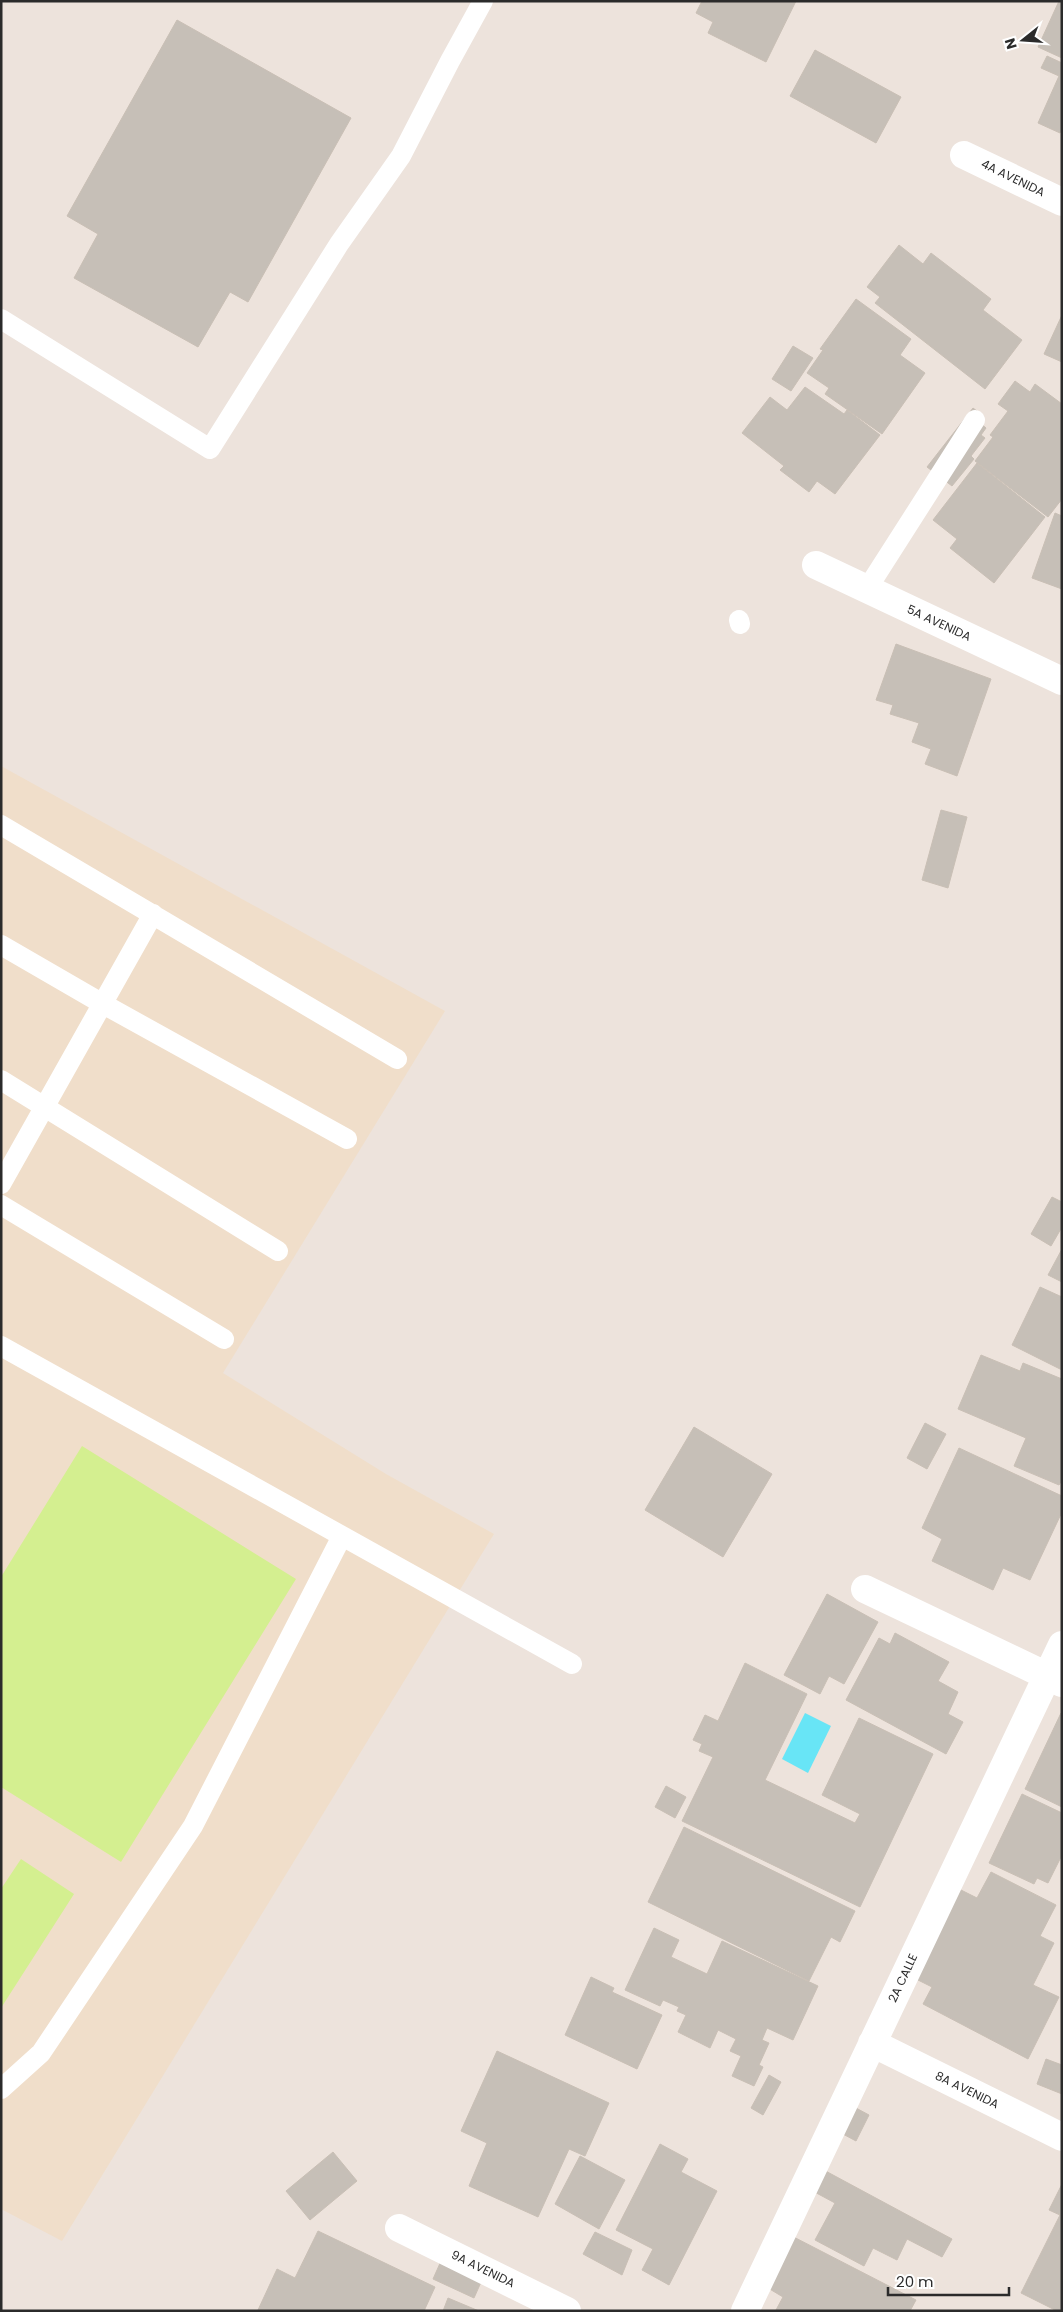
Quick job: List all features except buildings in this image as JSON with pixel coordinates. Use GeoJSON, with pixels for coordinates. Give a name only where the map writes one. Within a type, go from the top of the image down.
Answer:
{"type":"FeatureCollection","features":[{"type":"Feature","properties":{"kind":"street","name":"4A AVENIDA"},"geometry":{"type":"LineString","coordinates":[[964,155],[1062,202]]}},
{"type":"Feature","properties":{"kind":"street","name":"5A AVENIDA"},"geometry":{"type":"LineString","coordinates":[[816,565],[1062,681]]}},
{"type":"Feature","properties":{"kind":"street"},"geometry":{"type":"LineString","coordinates":[[865,1589],[1054,1680]]}},
{"type":"Feature","properties":{"kind":"street","name":"2A CALLE"},"geometry":{"type":"LineString","coordinates":[[745,2311],[872,2044],[1054,1680],[1062,1645]]}},
{"type":"Feature","properties":{"kind":"street","name":"8A AVENIDA"},"geometry":{"type":"LineString","coordinates":[[872,2044],[1062,2137]]}},
{"type":"Feature","properties":{"kind":"street","name":"9A AVENIDA"},"geometry":{"type":"LineString","coordinates":[[399,2228],[567,2311]]}},
{"type":"Feature","properties":{"kind":"lane"},"geometry":{"type":"LineString","coordinates":[[1,319],[210,449],[340,244],[401,156],[483,1]]}},
{"type":"Feature","properties":{"kind":"lane"},"geometry":{"type":"LineString","coordinates":[[867,589],[976,420]]}},
{"type":"Feature","properties":{"kind":"lane"},"geometry":{"type":"LineString","coordinates":[[1,825],[397,1059]]}},
{"type":"Feature","properties":{"kind":"lane"},"geometry":{"type":"LineString","coordinates":[[1,1184],[153,914]]}},
{"type":"Feature","properties":{"kind":"lane"},"geometry":{"type":"LineString","coordinates":[[1,945],[103,1004],[347,1139]]}},
{"type":"Feature","properties":{"kind":"lane"},"geometry":{"type":"LineString","coordinates":[[1,1080],[278,1251]]}},
{"type":"Feature","properties":{"kind":"lane"},"geometry":{"type":"LineString","coordinates":[[1,1205],[224,1339]]}},
{"type":"Feature","properties":{"kind":"lane"},"geometry":{"type":"LineString","coordinates":[[1,1346],[572,1664]]}},
{"type":"Feature","properties":{"kind":"lane"},"geometry":{"type":"LineString","coordinates":[[1,2089],[41,2053],[193,1826],[342,1536]]}},
{"type":"Feature","properties":{"kind":"shaded area"},"geometry":{"type":"Polygon","coordinates":[[[1,766],[445,1011],[223,1373],[386,1474],[494,1534],[62,2241],[1,2209],[1,766]]]}},
{"type":"Feature","properties":{"kind":"green space"},"geometry":{"type":"Polygon","coordinates":[[[82,1446],[296,1579],[121,1862],[1,1787],[1,1577],[82,1446]]]}},
{"type":"Feature","properties":{"kind":"green space"},"geometry":{"type":"Polygon","coordinates":[[[21,1859],[74,1894],[1,2008],[1,1889],[21,1859]]]}},
{"type":"Feature","properties":{"kind":"water"},"geometry":{"type":"Polygon","coordinates":[[[805,1713],[831,1726],[808,1773],[782,1759],[805,1713]]]}}]}
